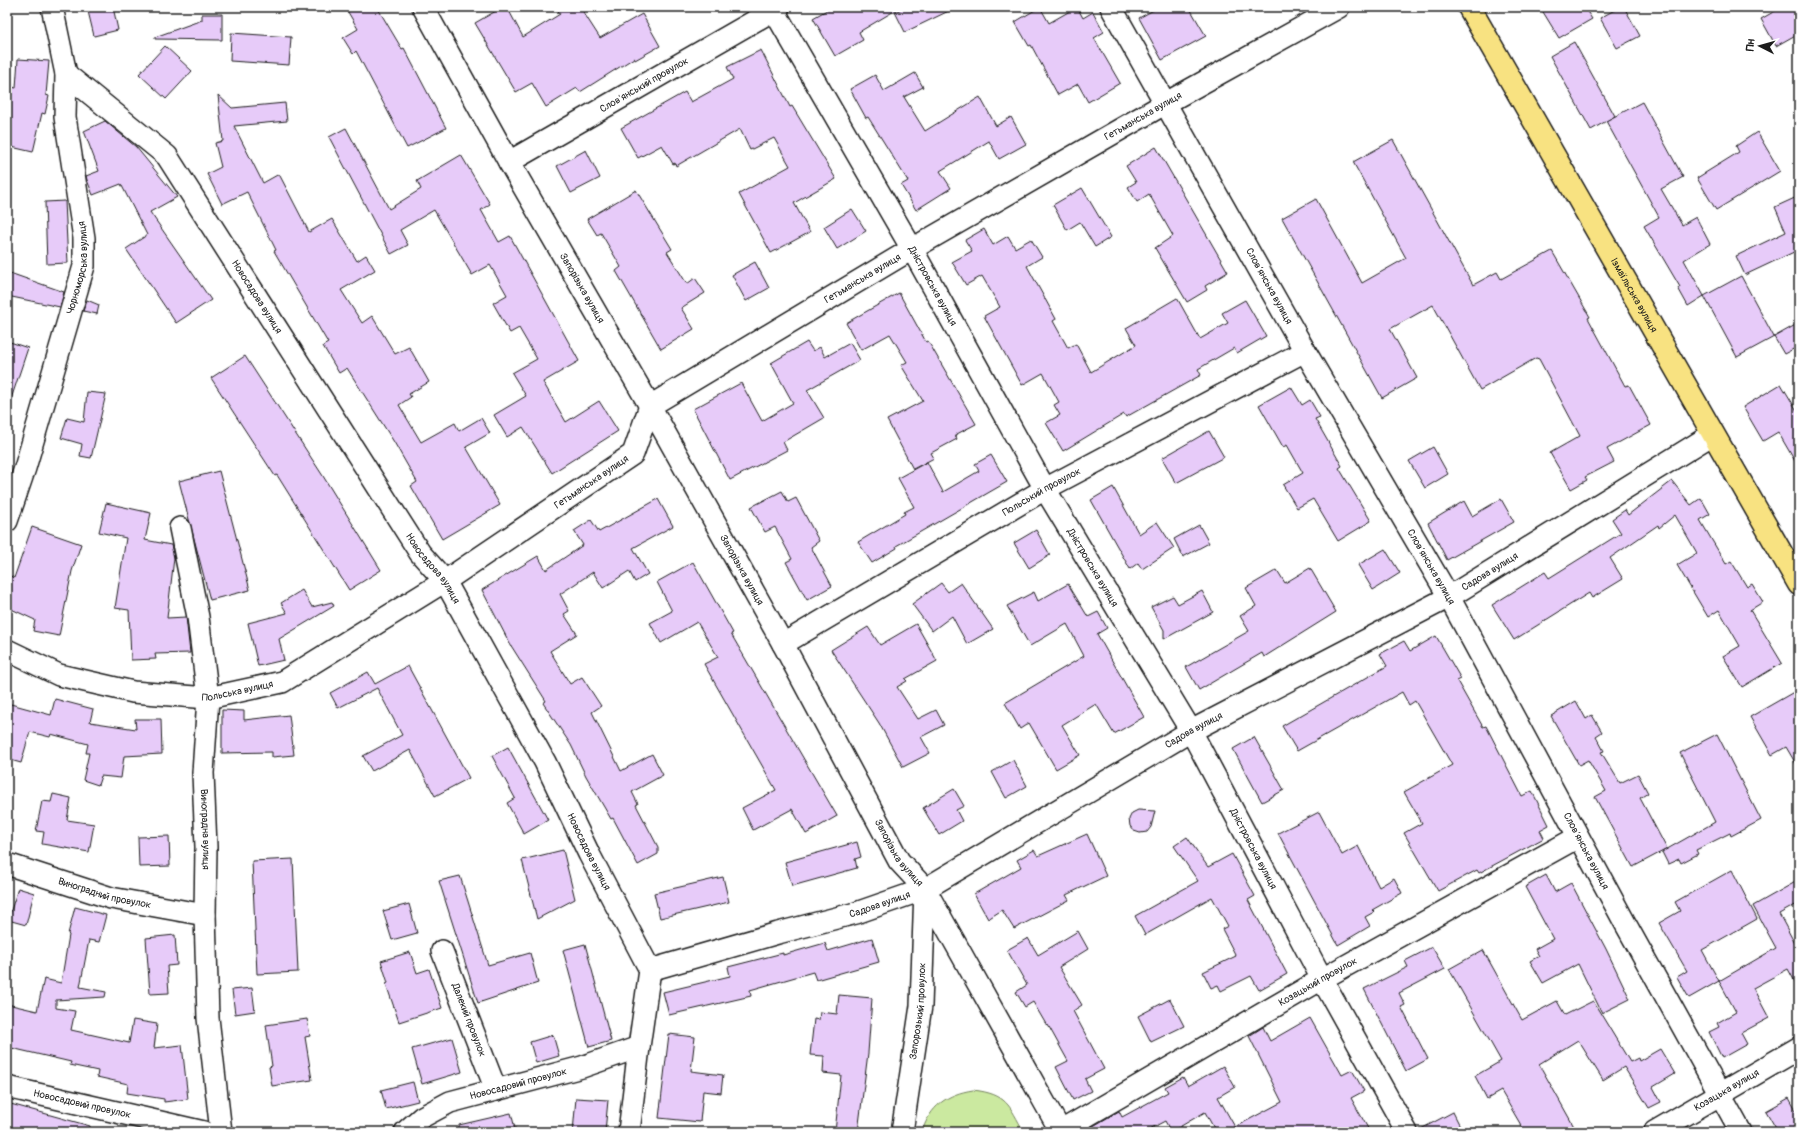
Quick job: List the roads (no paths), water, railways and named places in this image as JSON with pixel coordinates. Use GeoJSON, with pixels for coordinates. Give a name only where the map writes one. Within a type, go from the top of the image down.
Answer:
{"type":"FeatureCollection","features":[{"type":"Feature","properties":{"kind":"main road","name":"Ізмаїльська вулиця"},"geometry":{"type":"LineString","coordinates":[[1469,7],[1799,584]]}},
{"type":"Feature","properties":{"kind":"street","name":"Чорноморська вулиця"},"geometry":{"type":"LineString","coordinates":[[7,521],[25,468],[84,266],[84,238],[65,117],[66,74],[52,7]]}},
{"type":"Feature","properties":{"kind":"street","name":"Запорізька вулиця"},"geometry":{"type":"LineString","coordinates":[[423,7],[509,162],[650,406],[783,644],[899,861],[925,889],[1061,1132]]}},
{"type":"Feature","properties":{"kind":"street","name":"Словʼянська вулиця"},"geometry":{"type":"LineString","coordinates":[[1111,7],[1305,351],[1449,597],[1578,837],[1741,1132]]}},
{"type":"Feature","properties":{"kind":"street","name":"Гетьманська вулиця"},"geometry":{"type":"LineString","coordinates":[[446,581],[633,454],[650,406],[912,250],[1166,103],[1339,7]]}},
{"type":"Feature","properties":{"kind":"street","name":"Словʼянський провулок"},"geometry":{"type":"LineString","coordinates":[[509,162],[775,8]]}},
{"type":"Feature","properties":{"kind":"street","name":"Дністровська вулиця"},"geometry":{"type":"LineString","coordinates":[[775,8],[1045,489],[1191,731],[1322,979],[1407,1132]]}},
{"type":"Feature","properties":{"kind":"street","name":"Новосадова вулиця"},"geometry":{"type":"LineString","coordinates":[[66,74],[167,156],[420,553],[446,581],[545,762],[589,854],[650,970]]}},
{"type":"Feature","properties":{"kind":"street","name":"Польський провулок"},"geometry":{"type":"LineString","coordinates":[[783,644],[1045,489],[1305,351]]}},
{"type":"Feature","properties":{"kind":"street","name":"Садова вулиця"},"geometry":{"type":"LineString","coordinates":[[650,970],[778,933],[856,913],[925,889],[1191,731],[1449,597],[1713,434]]}},
{"type":"Feature","properties":{"kind":"street","name":"Виноградна вулиця"},"geometry":{"type":"LineString","coordinates":[[180,528],[198,617],[208,698],[203,773],[206,847],[204,915],[208,1018],[221,1132]]}},
{"type":"Feature","properties":{"kind":"street","name":"Польська вулиця"},"geometry":{"type":"LineString","coordinates":[[7,650],[59,675],[133,692],[208,698],[282,682],[446,581]]}},
{"type":"Feature","properties":{"kind":"street","name":"Козацький провулок"},"geometry":{"type":"LineString","coordinates":[[1061,1132],[1322,979],[1578,837]]}},
{"type":"Feature","properties":{"kind":"street","name":"Виноградний провулок"},"geometry":{"type":"LineString","coordinates":[[7,864],[111,898],[204,915]]}},
{"type":"Feature","properties":{"kind":"street","name":"Запорозький провулок"},"geometry":{"type":"LineString","coordinates":[[902,1132],[922,1006],[925,889]]}},
{"type":"Feature","properties":{"kind":"street","name":"Далекий провулок"},"geometry":{"type":"LineString","coordinates":[[442,951],[496,1090]]}},
{"type":"Feature","properties":{"kind":"street"},"geometry":{"type":"LineString","coordinates":[[629,1132],[650,970]]}},
{"type":"Feature","properties":{"kind":"street","name":"Новосадовий провулок"},"geometry":{"type":"LineString","coordinates":[[405,1132],[422,1117],[450,1102],[582,1067],[639,1047]]}},
{"type":"Feature","properties":{"kind":"street","name":"Козацька вулиця"},"geometry":{"type":"LineString","coordinates":[[1655,1132],[1799,1048]]}},
{"type":"Feature","properties":{"kind":"street","name":"Новосадовий провулок"},"geometry":{"type":"LineString","coordinates":[[7,1087],[204,1132]]}}]}
